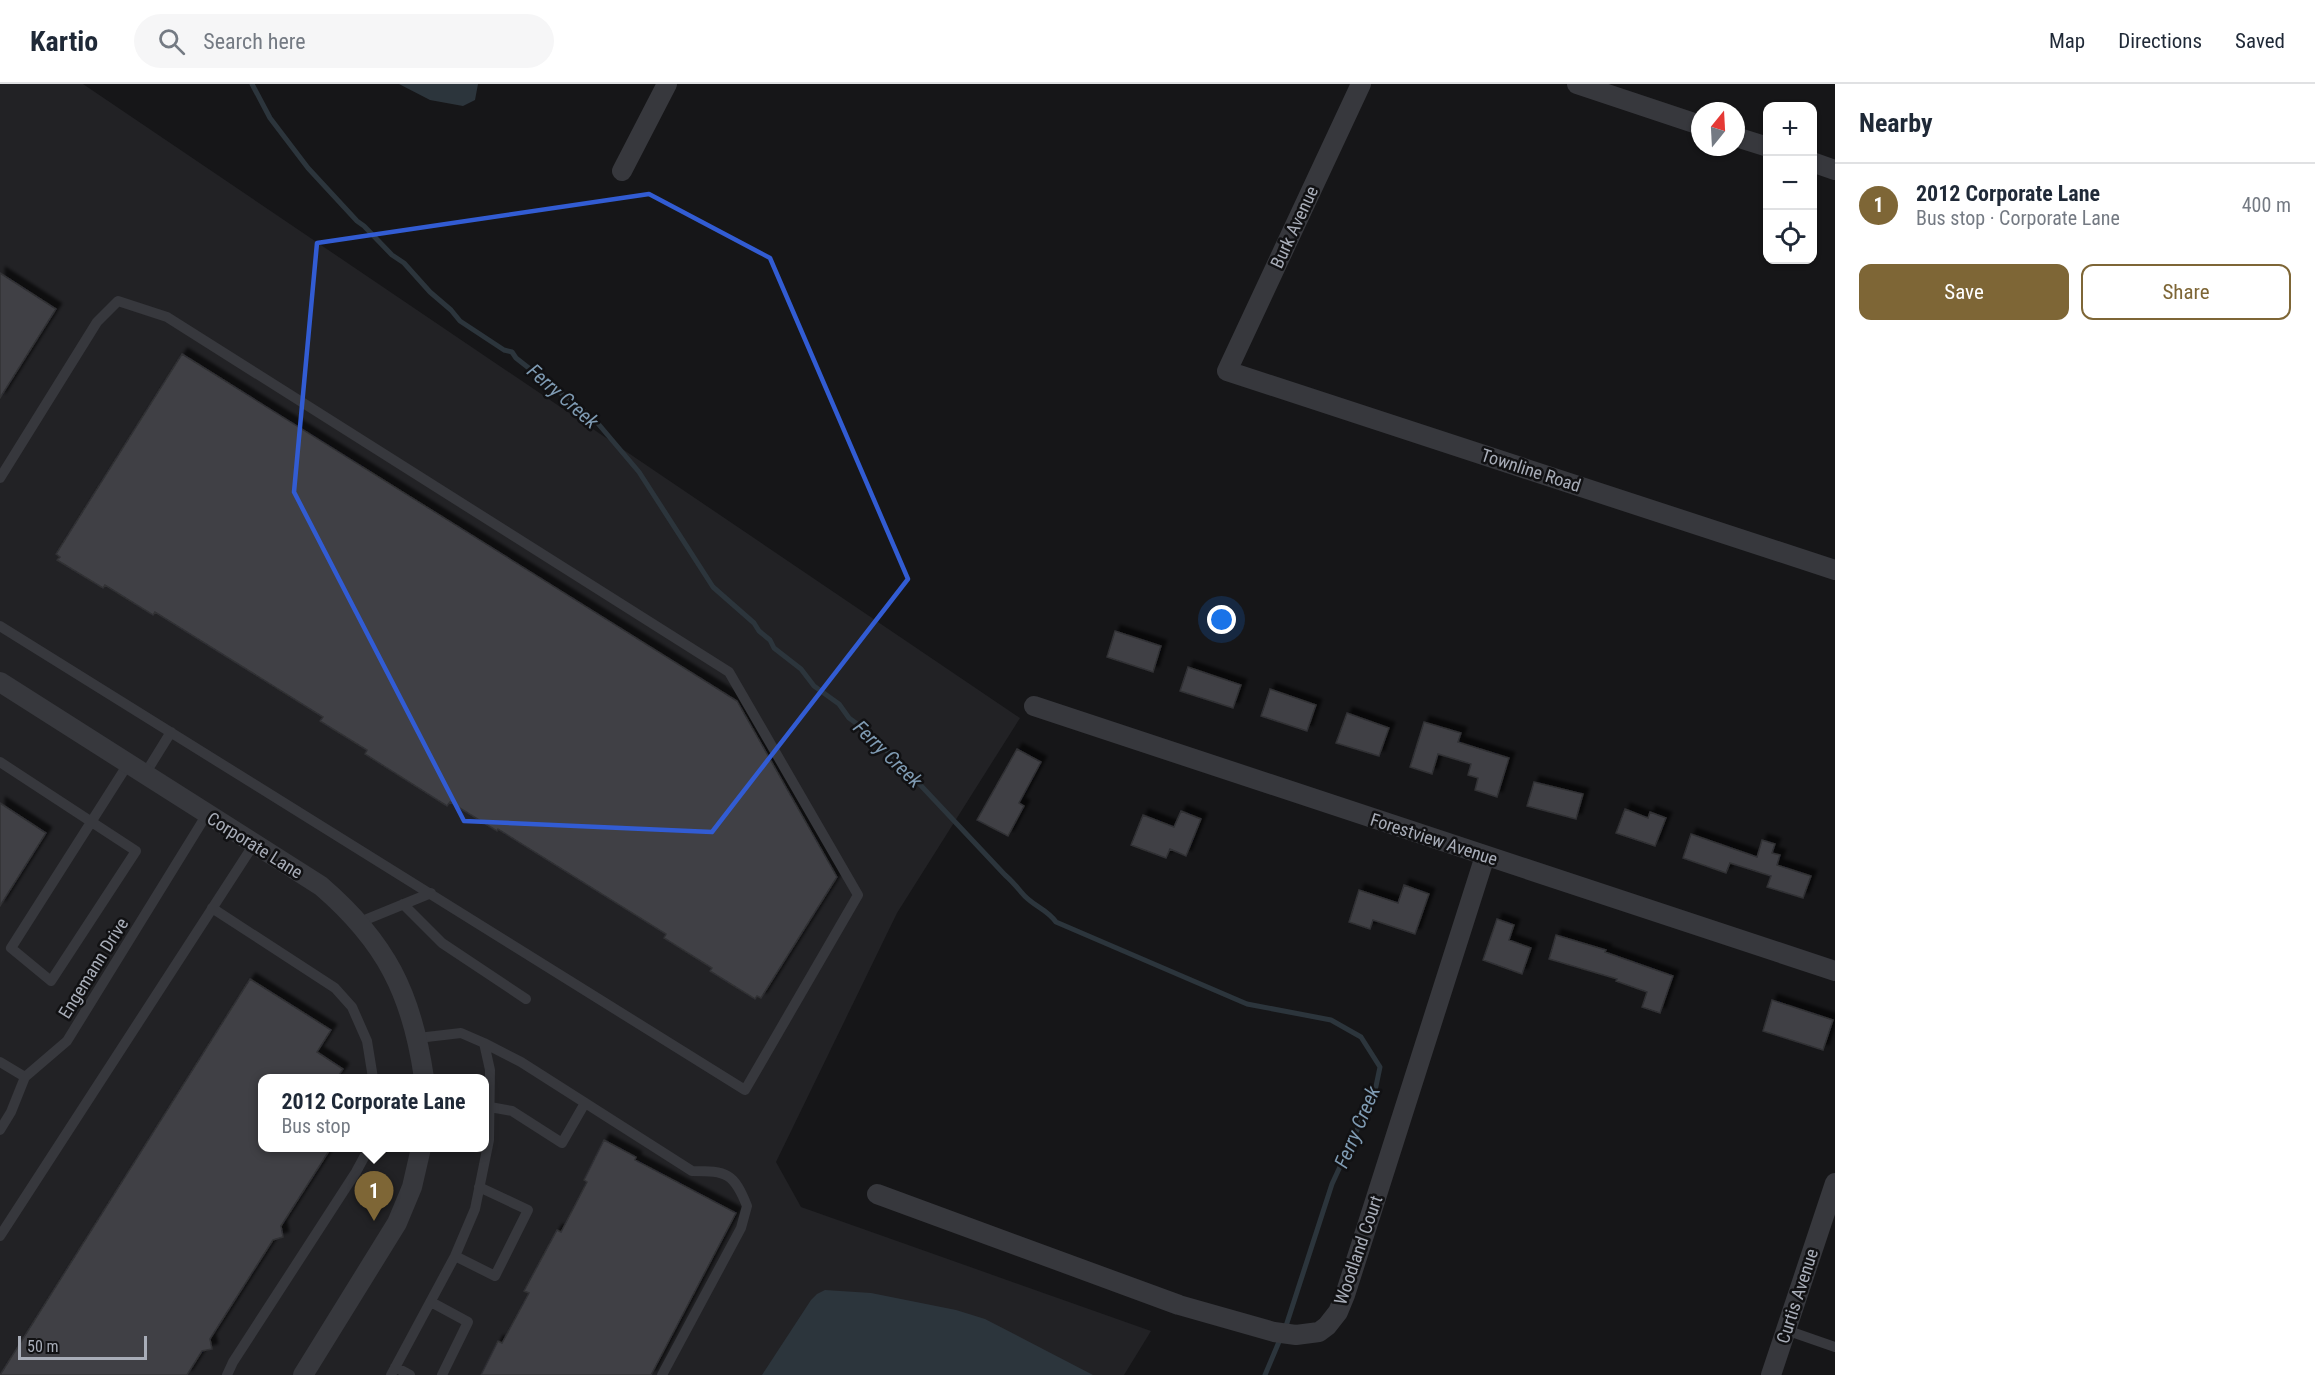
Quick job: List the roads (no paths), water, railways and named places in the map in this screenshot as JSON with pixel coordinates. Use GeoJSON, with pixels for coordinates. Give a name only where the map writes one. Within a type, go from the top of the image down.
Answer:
{"type":"FeatureCollection","features":[{"type":"Feature","properties":{"kind":"street"},"geometry":{"type":"LineString","coordinates":[[622,171],[668,84]]}},
{"type":"Feature","properties":{"kind":"street","name":"Burk Avenue"},"geometry":{"type":"LineString","coordinates":[[1227,371],[1361,84]]}},
{"type":"Feature","properties":{"kind":"street"},"geometry":{"type":"LineString","coordinates":[[1577,84],[1691,122]]}},
{"type":"Feature","properties":{"kind":"street"},"geometry":{"type":"LineString","coordinates":[[1745,140],[1763,146]]}},
{"type":"Feature","properties":{"kind":"street"},"geometry":{"type":"LineString","coordinates":[[1817,164],[1835,170]]}},
{"type":"Feature","properties":{"kind":"street","name":"Townline Road"},"geometry":{"type":"LineString","coordinates":[[1227,371],[1835,570]]}},
{"type":"Feature","properties":{"kind":"street","name":"Corporate Lane"},"geometry":{"type":"LineString","coordinates":[[0,682],[321,886],[360,922],[394,972],[412,1015],[423,1074]]}},
{"type":"Feature","properties":{"kind":"street","name":"Forestview Avenue"},"geometry":{"type":"LineString","coordinates":[[1034,706],[1835,972]]}},
{"type":"Feature","properties":{"kind":"street","name":"Woodland Court"},"geometry":{"type":"LineString","coordinates":[[877,1194],[1179,1305],[1274,1332],[1296,1335],[1319,1332],[1338,1312],[1346,1296],[1485,856]]}},
{"type":"Feature","properties":{"kind":"street"},"geometry":{"type":"LineString","coordinates":[[303,1375],[397,1223],[412,1187],[420,1152]]}},
{"type":"Feature","properties":{"kind":"street","name":"Curtis Avenue"},"geometry":{"type":"LineString","coordinates":[[1772,1375],[1835,1183]]}},
{"type":"Feature","properties":{"kind":"lane"},"geometry":{"type":"LineString","coordinates":[[0,478],[97,322],[118,301],[167,317],[729,672],[858,895],[746,1090],[0,626]]}},
{"type":"Feature","properties":{"kind":"lane"},"geometry":{"type":"LineString","coordinates":[[0,762],[91,822],[136,851],[51,981],[11,948],[91,822],[171,732]]}},
{"type":"Feature","properties":{"kind":"lane","name":"Engemann Drive"},"geometry":{"type":"LineString","coordinates":[[0,1130],[11,1112],[25,1077],[67,1041],[207,814]]}},
{"type":"Feature","properties":{"kind":"lane"},"geometry":{"type":"LineString","coordinates":[[0,1236],[254,844]]}},
{"type":"Feature","properties":{"kind":"lane"},"geometry":{"type":"LineString","coordinates":[[360,922],[431,893]]}},
{"type":"Feature","properties":{"kind":"lane"},"geometry":{"type":"LineString","coordinates":[[403,904],[442,943],[526,999]]}},
{"type":"Feature","properties":{"kind":"lane"},"geometry":{"type":"LineString","coordinates":[[212,908],[335,988],[352,1007],[367,1041],[372,1074]]}},
{"type":"Feature","properties":{"kind":"lane"},"geometry":{"type":"LineString","coordinates":[[418,1038],[461,1033],[521,1062],[692,1172],[715,1171],[725,1173],[736,1180],[747,1206],[741,1228],[662,1375]]}},
{"type":"Feature","properties":{"kind":"lane"},"geometry":{"type":"LineString","coordinates":[[484,1044],[490,1070],[489,1140]]}},
{"type":"Feature","properties":{"kind":"lane"},"geometry":{"type":"LineString","coordinates":[[0,1062],[25,1077]]}},
{"type":"Feature","properties":{"kind":"lane"},"geometry":{"type":"LineString","coordinates":[[490,1107],[512,1111],[562,1143],[585,1103]]}},
{"type":"Feature","properties":{"kind":"lane"},"geometry":{"type":"LineString","coordinates":[[227,1375],[233,1362],[367,1152]]}},
{"type":"Feature","properties":{"kind":"lane"},"geometry":{"type":"LineString","coordinates":[[410,1375],[393,1371],[455,1256],[475,1209],[486,1152]]}},
{"type":"Feature","properties":{"kind":"lane"},"geometry":{"type":"LineString","coordinates":[[455,1256],[495,1276],[528,1210],[479,1187]]}},
{"type":"Feature","properties":{"kind":"lane"},"geometry":{"type":"LineString","coordinates":[[431,1302],[468,1322],[442,1375]]}},
{"type":"Feature","properties":{"kind":"lane"},"geometry":{"type":"LineString","coordinates":[[1786,1330],[1835,1347]]}},
{"type":"Feature","properties":{"kind":"waterway","name":"Ferry Creek"},"geometry":{"type":"LineString","coordinates":[[252,84],[270,118],[308,168],[357,221],[392,255],[404,263],[460,321],[504,350],[512,352],[516,358],[595,420],[639,472],[713,587],[754,623],[759,631],[770,640],[774,648],[801,669],[814,686],[839,704],[849,718],[864,729],[868,736],[877,741],[1030,901],[1056,922],[1247,1004],[1331,1020],[1361,1037],[1380,1067],[1375,1091],[1332,1184],[1285,1329]]}},
{"type":"Feature","properties":{"kind":"waterway","name":"Ferry Creek"},"geometry":{"type":"LineString","coordinates":[[1265,1375],[1281,1337]]}},
{"type":"Feature","properties":{"kind":"place","name":"2012 Corporate Lane"},"geometry":{"type":"Point","coordinates":[374,1221]}}]}
